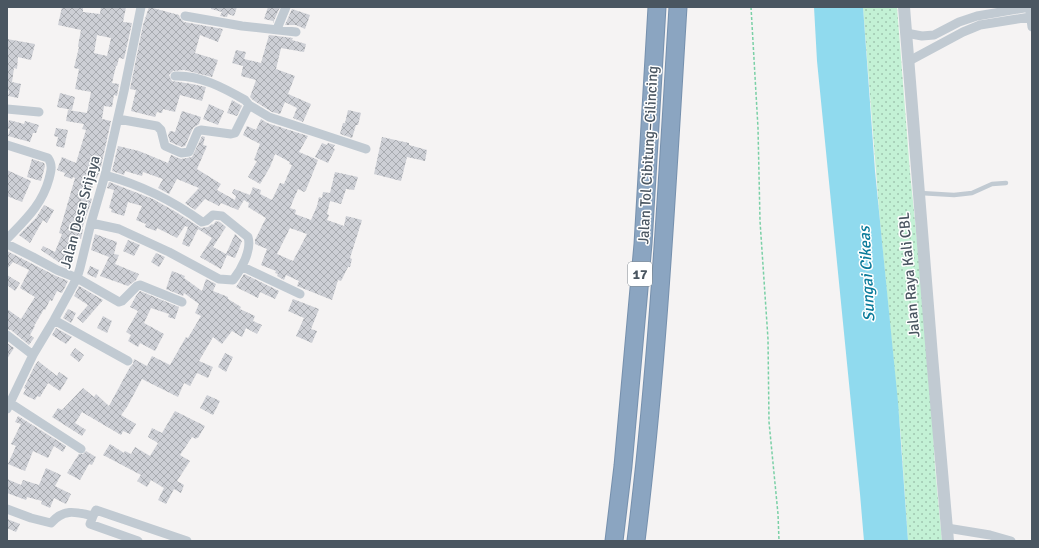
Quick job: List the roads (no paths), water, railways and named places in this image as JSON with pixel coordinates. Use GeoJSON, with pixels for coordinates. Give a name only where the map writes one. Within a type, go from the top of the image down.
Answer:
{"type":"FeatureCollection","features":[{"type":"Feature","properties":{"kind":"highway","name":"Jalan Tol Cibitung–Cilincing"},"geometry":{"type":"LineString","coordinates":[[614,541],[623,466],[643,244],[657,7]]}},
{"type":"Feature","properties":{"kind":"highway","name":"Jalan Tol Cibitung–Cilincing"},"geometry":{"type":"LineString","coordinates":[[636,541],[645,468],[661,270],[678,7]]}},
{"type":"Feature","properties":{"kind":"street","name":"Jalan Desa Srijaya"},"geometry":{"type":"LineString","coordinates":[[8,406],[33,355],[77,278],[105,175],[141,7]]}},
{"type":"Feature","properties":{"kind":"street"},"geometry":{"type":"LineString","coordinates":[[278,29],[286,7]]}},
{"type":"Feature","properties":{"kind":"street","name":"Jalan Raya Kali CBL"},"geometry":{"type":"LineString","coordinates":[[904,7],[918,193],[948,541]]}},
{"type":"Feature","properties":{"kind":"street"},"geometry":{"type":"LineString","coordinates":[[906,33],[922,36],[934,35],[960,22],[977,16],[1030,7],[1032,27]]}},
{"type":"Feature","properties":{"kind":"street"},"geometry":{"type":"LineString","coordinates":[[185,16],[242,26],[296,32]]}},
{"type":"Feature","properties":{"kind":"street"},"geometry":{"type":"LineString","coordinates":[[909,61],[939,44],[980,25],[1030,17]]}},
{"type":"Feature","properties":{"kind":"street"},"geometry":{"type":"LineString","coordinates":[[934,35],[939,44]]}},
{"type":"Feature","properties":{"kind":"street"},"geometry":{"type":"LineString","coordinates":[[175,76],[197,78],[212,83],[245,100],[249,105],[269,116],[366,149]]}},
{"type":"Feature","properties":{"kind":"street"},"geometry":{"type":"LineString","coordinates":[[118,119],[157,126],[162,130],[165,146],[181,153],[188,153],[198,132],[201,130],[230,134],[235,133],[249,105]]}},
{"type":"Feature","properties":{"kind":"street"},"geometry":{"type":"LineString","coordinates":[[7,109],[39,112]]}},
{"type":"Feature","properties":{"kind":"street"},"geometry":{"type":"LineString","coordinates":[[7,145],[48,158],[52,167],[46,192],[39,204],[7,238]]}},
{"type":"Feature","properties":{"kind":"street"},"geometry":{"type":"LineString","coordinates":[[91,223],[119,229],[169,252],[219,279],[233,280],[243,267],[249,242],[248,237],[222,216],[213,215],[206,221],[202,222],[185,209],[160,195],[127,181],[105,175]]}},
{"type":"Feature","properties":{"kind":"street"},"geometry":{"type":"LineString","coordinates":[[7,244],[57,270],[77,278],[119,302],[140,285],[182,302]]}},
{"type":"Feature","properties":{"kind":"street"},"geometry":{"type":"LineString","coordinates":[[243,267],[300,294]]}},
{"type":"Feature","properties":{"kind":"street"},"geometry":{"type":"LineString","coordinates":[[54,320],[128,361]]}},
{"type":"Feature","properties":{"kind":"street"},"geometry":{"type":"LineString","coordinates":[[7,335],[33,355]]}},
{"type":"Feature","properties":{"kind":"street"},"geometry":{"type":"LineString","coordinates":[[8,406],[81,449]]}},
{"type":"Feature","properties":{"kind":"street"},"geometry":{"type":"LineString","coordinates":[[7,509],[31,518],[51,523],[55,518],[65,512],[75,512],[93,516]]}},
{"type":"Feature","properties":{"kind":"street"},"geometry":{"type":"LineString","coordinates":[[138,541],[90,524],[96,510],[187,541]]}},
{"type":"Feature","properties":{"kind":"street"},"geometry":{"type":"LineString","coordinates":[[947,528],[988,538],[1011,541]]}},
{"type":"Feature","properties":{"kind":"street"},"geometry":{"type":"LineString","coordinates":[[960,531],[961,541]]}},
{"type":"Feature","properties":{"kind":"lane"},"geometry":{"type":"LineString","coordinates":[[918,193],[954,195],[972,193],[992,184],[1006,182]]}},
{"type":"Feature","properties":{"kind":"water","name":"Sungai Cikeas"},"geometry":{"type":"Polygon","coordinates":[[[814,7],[863,7],[875,171],[898,402],[908,541],[864,541],[817,61],[814,7]]]}}]}
